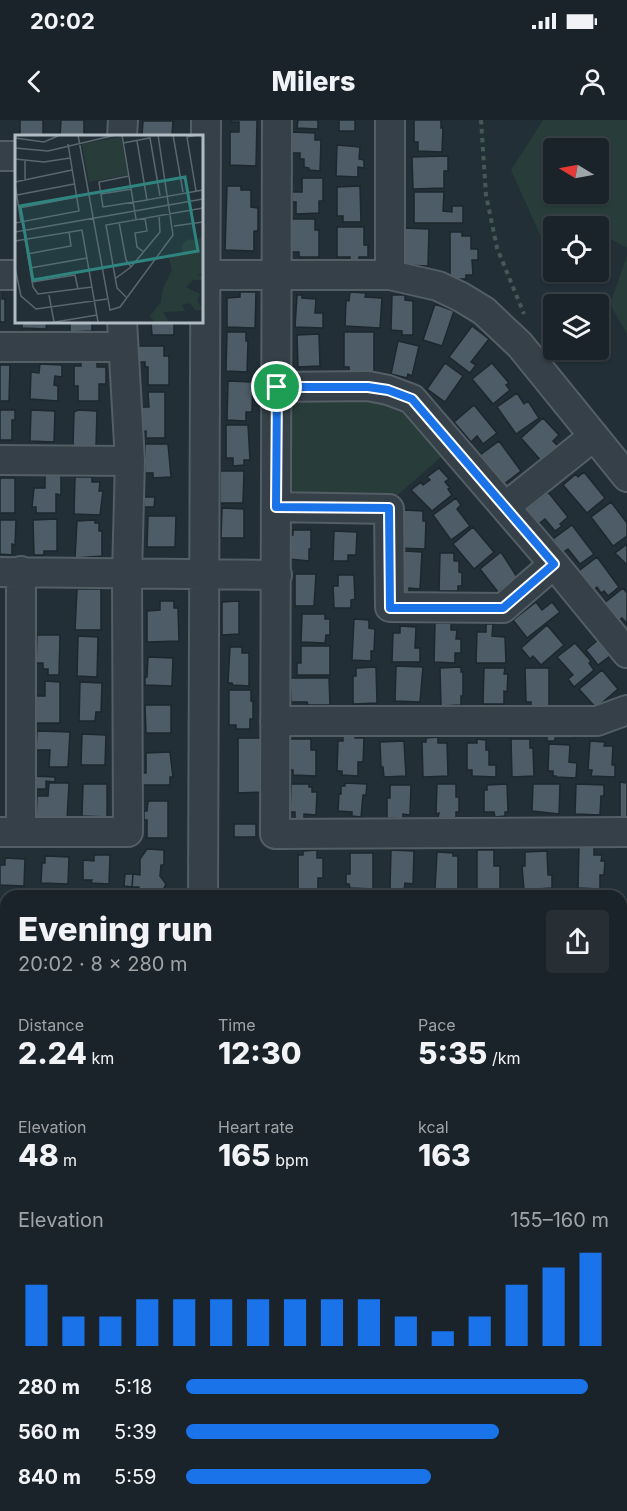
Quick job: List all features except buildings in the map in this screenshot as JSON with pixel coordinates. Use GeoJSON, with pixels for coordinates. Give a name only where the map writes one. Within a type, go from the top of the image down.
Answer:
{"type":"FeatureCollection","features":[{"type":"Feature","properties":{"kind":"street"},"geometry":{"type":"LineString","coordinates":[[122,135],[123,120]]}},
{"type":"Feature","properties":{"kind":"street"},"geometry":{"type":"LineString","coordinates":[[203,890],[206,120]]}},
{"type":"Feature","properties":{"kind":"street"},"geometry":{"type":"LineString","coordinates":[[277,120],[275,834],[627,832]]}},
{"type":"Feature","properties":{"kind":"street"},"geometry":{"type":"LineString","coordinates":[[390,120],[390,275]]}},
{"type":"Feature","properties":{"kind":"street"},"geometry":{"type":"LineString","coordinates":[[204,275],[390,275],[438,286],[484,311],[520,345],[627,477]]}},
{"type":"Feature","properties":{"kind":"street"},"geometry":{"type":"LineString","coordinates":[[0,346],[122,334],[130,461],[127,574],[128,832],[11,832],[10,572],[127,574],[204,575],[277,575]]}},
{"type":"Feature","properties":{"kind":"street"},"geometry":{"type":"LineString","coordinates":[[277,387],[368,387],[388,390],[412,399],[627,653]]}},
{"type":"Feature","properties":{"kind":"street"},"geometry":{"type":"LineString","coordinates":[[505,507],[594,436]]}},
{"type":"Feature","properties":{"kind":"street"},"geometry":{"type":"LineString","coordinates":[[0,460],[130,461]]}},
{"type":"Feature","properties":{"kind":"street"},"geometry":{"type":"LineString","coordinates":[[276,507],[389,508],[390,608],[503,608],[554,564]]}},
{"type":"Feature","properties":{"kind":"street"},"geometry":{"type":"LineString","coordinates":[[275,721],[597,721],[627,710]]}},
{"type":"Feature","properties":{"kind":"path"},"geometry":{"type":"LineString","coordinates":[[481,120],[486,195],[496,248],[527,320]]}},
{"type":"Feature","properties":{"kind":"green space"},"geometry":{"type":"Polygon","coordinates":[[[543,120],[627,120],[627,248],[609,238],[609,216],[543,216],[542,239],[511,170],[543,120]]]}},
{"type":"Feature","properties":{"kind":"green space"},"geometry":{"type":"Polygon","coordinates":[[[627,256],[627,334],[610,304],[627,256]]]}},
{"type":"Feature","properties":{"kind":"green space"},"geometry":{"type":"Polygon","coordinates":[[[289,399],[395,399],[449,450],[393,499],[294,498],[286,491],[289,399]]]}},
{"type":"Feature","properties":{"kind":"route"},"geometry":{"type":"LineString","coordinates":[[277,387],[368,387],[388,390],[412,399],[554,564],[503,608],[390,608],[389,508],[276,507],[277,387]]}}]}
